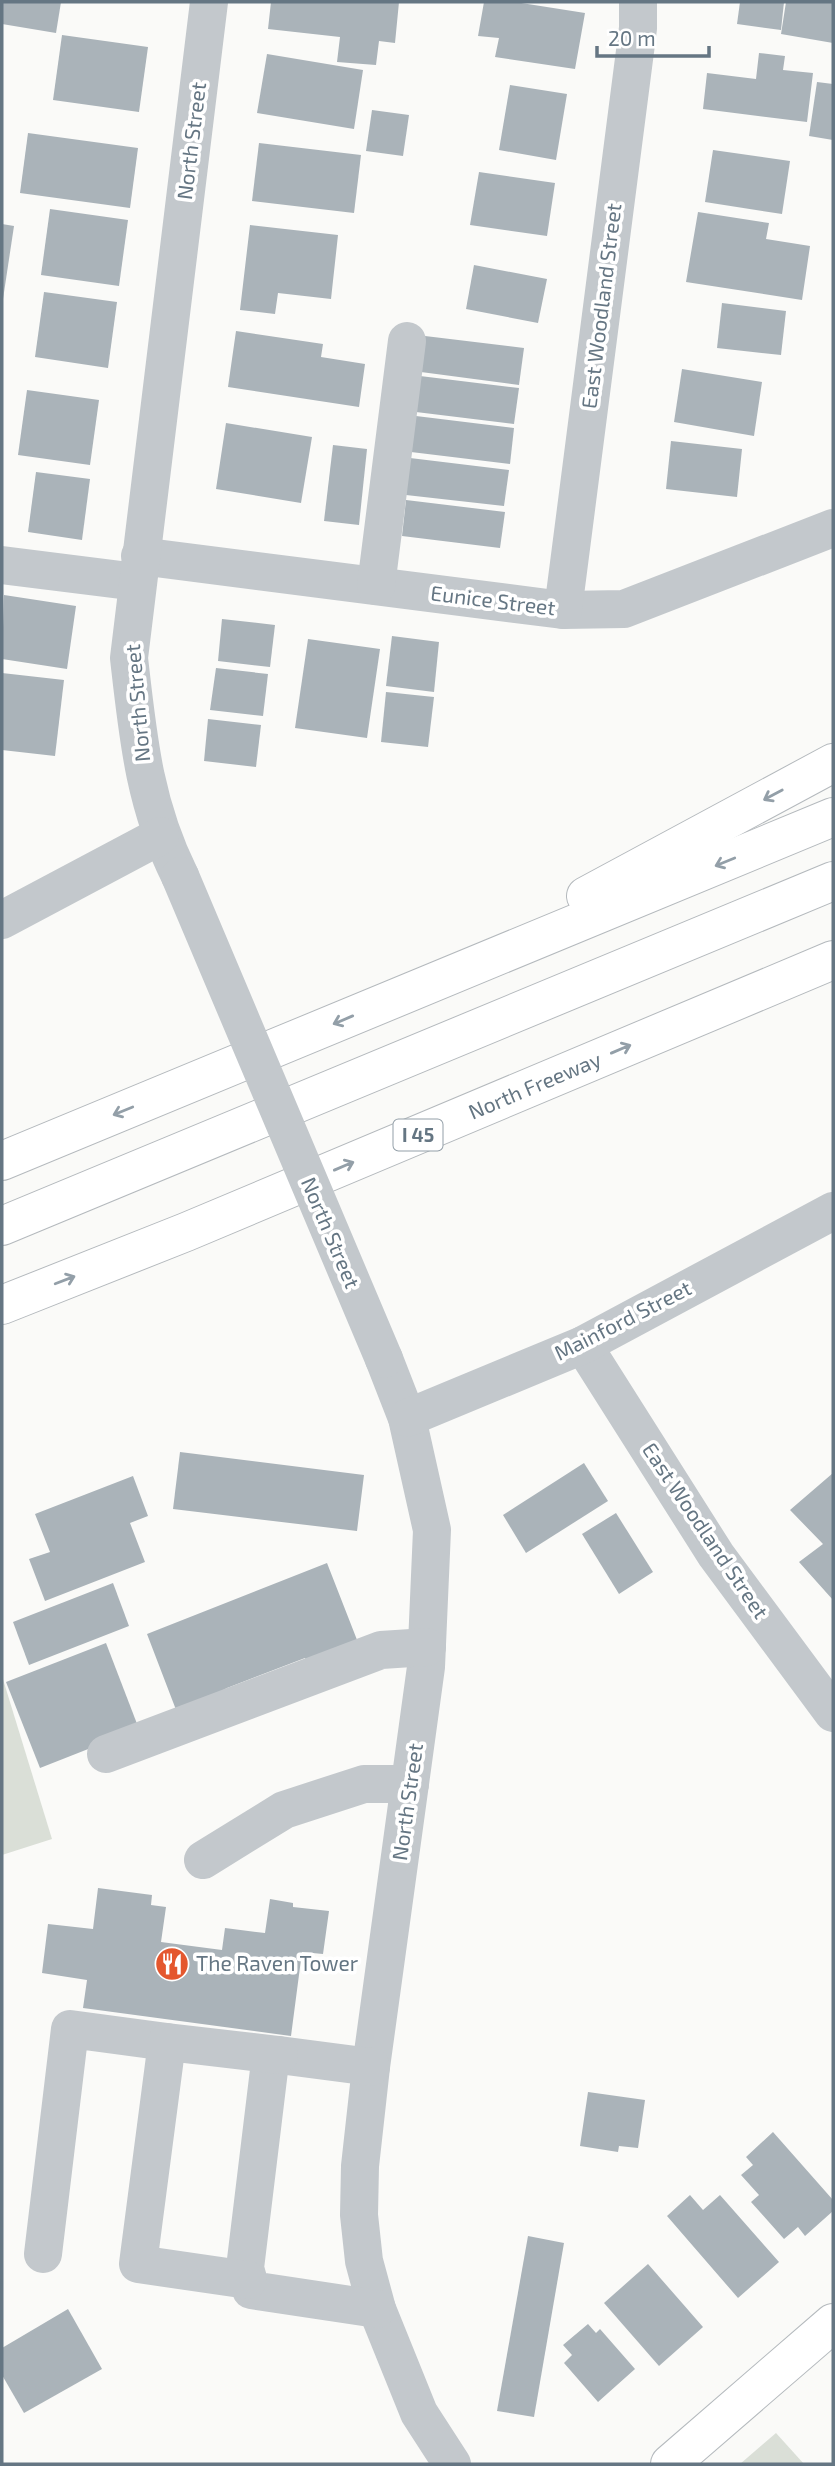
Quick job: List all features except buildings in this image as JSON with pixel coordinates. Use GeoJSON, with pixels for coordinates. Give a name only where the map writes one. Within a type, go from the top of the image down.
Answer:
{"type":"FeatureCollection","features":[{"type":"Feature","properties":{"kind":"main road"},"geometry":{"type":"LineString","coordinates":[[406,993],[833,763]]}},
{"type":"Feature","properties":{"kind":"main road"},"geometry":{"type":"LineString","coordinates":[[2,1161],[833,817]]}},
{"type":"Feature","properties":{"kind":"main road"},"geometry":{"type":"LineString","coordinates":[[2,1226],[833,881]]}},
{"type":"Feature","properties":{"kind":"main road","name":"North Freeway"},"geometry":{"type":"LineString","coordinates":[[2,1305],[186,1232],[833,960]]}},
{"type":"Feature","properties":{"kind":"main road"},"geometry":{"type":"LineString","coordinates":[[670,2464],[833,2323]]}},
{"type":"Feature","properties":{"kind":"street","name":"North Street"},"geometry":{"type":"LineString","coordinates":[[209,2],[129,658],[141,759],[160,836],[180,876],[384,1359],[407,1418],[432,1530],[427,1647],[370,2067],[360,2166],[359,2215],[364,2261],[377,2309],[419,2413],[452,2464]]}},
{"type":"Feature","properties":{"kind":"street","name":"East Woodland Street"},"geometry":{"type":"LineString","coordinates":[[563,610],[638,29],[638,2]]}},
{"type":"Feature","properties":{"kind":"street"},"geometry":{"type":"LineString","coordinates":[[376,586],[407,341]]}},
{"type":"Feature","properties":{"kind":"street","name":"Eunice Street"},"geometry":{"type":"LineString","coordinates":[[2,565],[138,569],[376,586],[563,610],[624,609],[833,528]]}},
{"type":"Feature","properties":{"kind":"street"},"geometry":{"type":"LineString","coordinates":[[2,920],[160,836]]}},
{"type":"Feature","properties":{"kind":"street","name":"Mainford Street"},"geometry":{"type":"LineString","coordinates":[[407,1418],[583,1345],[833,1211]]}},
{"type":"Feature","properties":{"kind":"street","name":"East Woodland Street"},"geometry":{"type":"LineString","coordinates":[[583,1345],[716,1555],[833,1713]]}},
{"type":"Feature","properties":{"kind":"street"},"geometry":{"type":"LineString","coordinates":[[106,1754],[381,1650],[427,1647]]}},
{"type":"Feature","properties":{"kind":"street"},"geometry":{"type":"LineString","coordinates":[[203,1860],[284,1810],[364,1784],[410,1784]]}},
{"type":"Feature","properties":{"kind":"street"},"geometry":{"type":"LineString","coordinates":[[43,2254],[70,2029],[370,2067]]}},
{"type":"Feature","properties":{"kind":"street"},"geometry":{"type":"LineString","coordinates":[[167,2042],[138,2264],[248,2280]]}},
{"type":"Feature","properties":{"kind":"street"},"geometry":{"type":"LineString","coordinates":[[279,2055],[270,2062],[245,2268],[251,2290],[377,2309]]}},
{"type":"Feature","properties":{"kind":"shaded area"},"geometry":{"type":"Polygon","coordinates":[[[2,1676],[52,1839],[2,1855],[2,1676]]]}},
{"type":"Feature","properties":{"kind":"shaded area"},"geometry":{"type":"Polygon","coordinates":[[[776,2433],[804,2464],[740,2464],[776,2433]]]}},
{"type":"Feature","properties":{"kind":"place","name":"The Raven Tower"},"geometry":{"type":"Point","coordinates":[172,1964]}}]}
